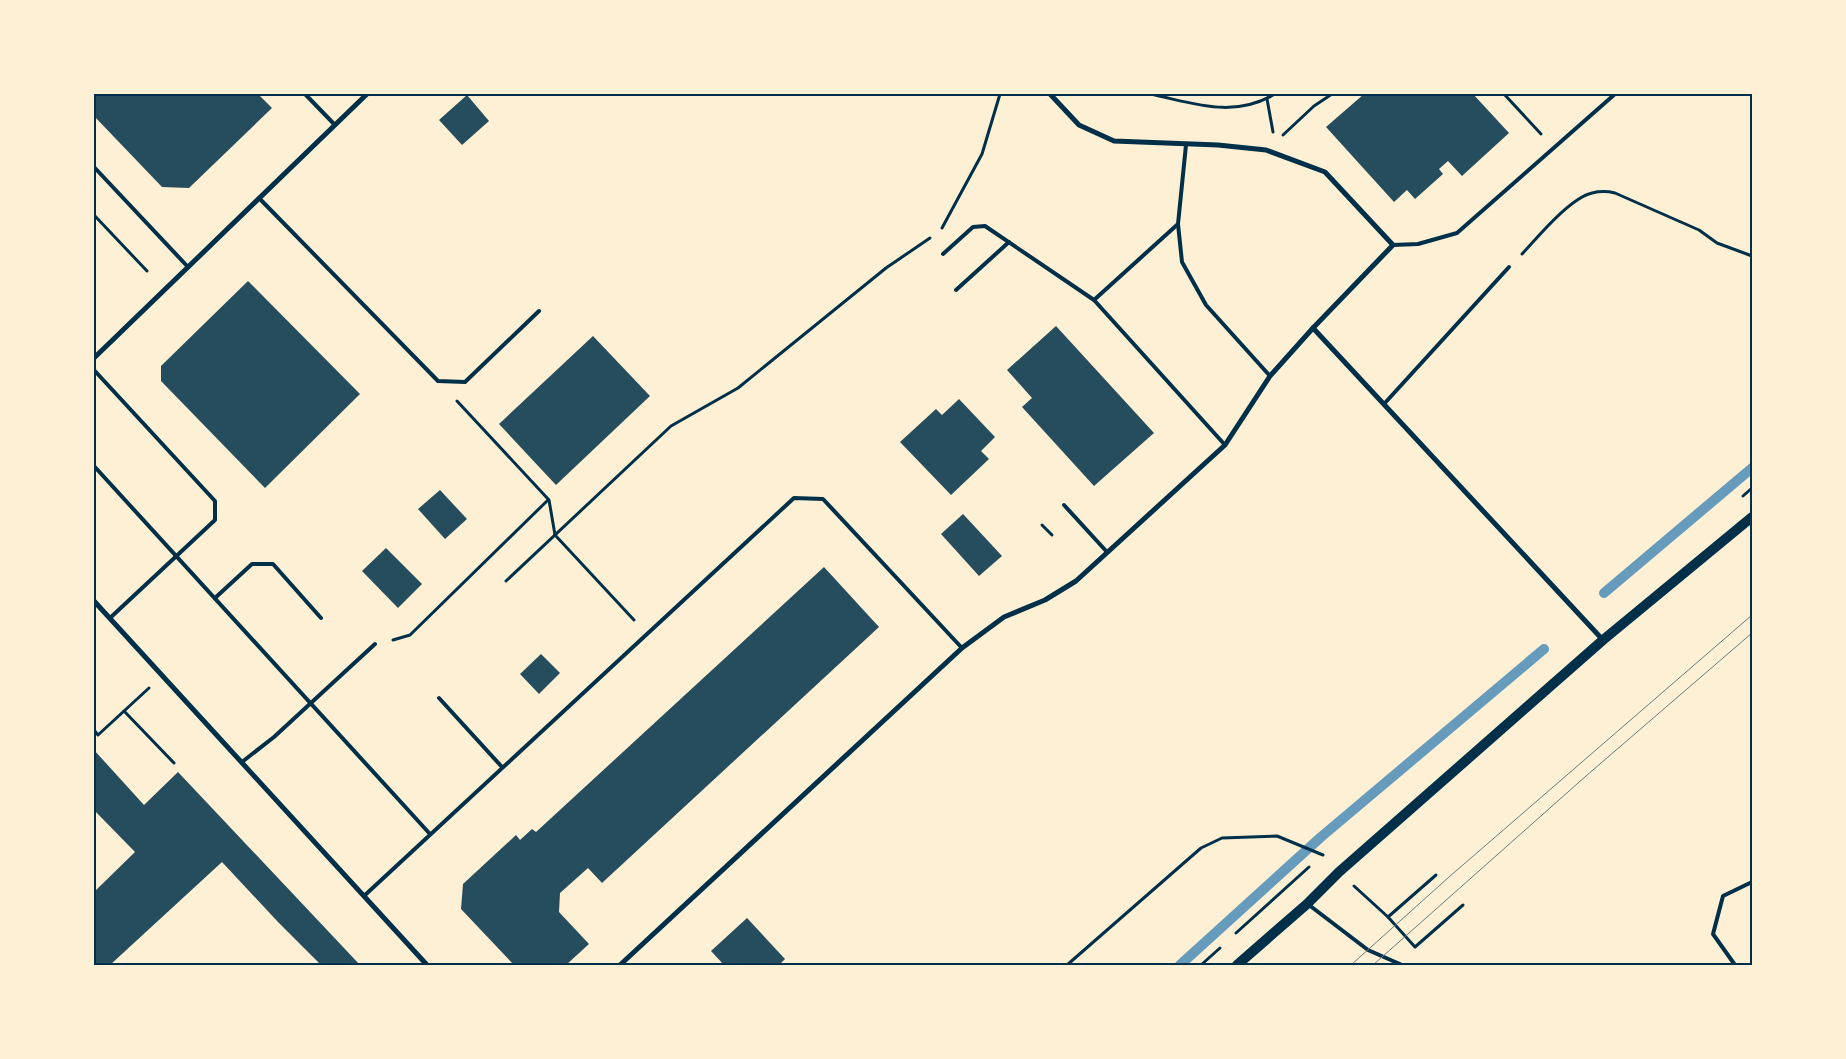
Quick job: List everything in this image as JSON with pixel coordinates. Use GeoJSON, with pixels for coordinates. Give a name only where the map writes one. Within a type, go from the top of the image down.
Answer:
{"type":"FeatureCollection","features":[{"type":"Feature","properties":{"kind":"main road"},"geometry":{"type":"LineString","coordinates":[[1238,965],[1307,904],[1339,872],[1603,640],[1752,517]]}},
{"type":"Feature","properties":{"kind":"street"},"geometry":{"type":"LineString","coordinates":[[94,358],[367,94]]}},
{"type":"Feature","properties":{"kind":"street"},"geometry":{"type":"LineString","coordinates":[[620,965],[962,648],[1004,617],[1044,600],[1076,582],[1225,445],[1270,376],[1312,328],[1393,245],[1325,172],[1266,150],[1218,145],[1114,141],[1079,125],[1050,94]]}},
{"type":"Feature","properties":{"kind":"street"},"geometry":{"type":"LineString","coordinates":[[1312,328],[1603,640]]}},
{"type":"Feature","properties":{"kind":"street"},"geometry":{"type":"LineString","coordinates":[[94,601],[427,965]]}},
{"type":"Feature","properties":{"kind":"lane"},"geometry":{"type":"LineString","coordinates":[[305,94],[335,125]]}},
{"type":"Feature","properties":{"kind":"lane"},"geometry":{"type":"LineString","coordinates":[[1393,245],[1418,244],[1457,233],[1616,94]]}},
{"type":"Feature","properties":{"kind":"lane"},"geometry":{"type":"LineString","coordinates":[[1186,145],[1178,224],[1182,262],[1206,305],[1270,376]]}},
{"type":"Feature","properties":{"kind":"lane"},"geometry":{"type":"LineString","coordinates":[[94,168],[188,267]]}},
{"type":"Feature","properties":{"kind":"lane"},"geometry":{"type":"LineString","coordinates":[[259,198],[438,381],[465,382],[539,311]]}},
{"type":"Feature","properties":{"kind":"lane"},"geometry":{"type":"LineString","coordinates":[[1094,300],[1178,224]]}},
{"type":"Feature","properties":{"kind":"lane"},"geometry":{"type":"LineString","coordinates":[[943,254],[973,227],[985,226],[1009,242],[1094,300],[1225,445]]}},
{"type":"Feature","properties":{"kind":"lane"},"geometry":{"type":"LineString","coordinates":[[956,290],[1009,242]]}},
{"type":"Feature","properties":{"kind":"lane"},"geometry":{"type":"LineString","coordinates":[[1384,404],[1509,267]]}},
{"type":"Feature","properties":{"kind":"lane"},"geometry":{"type":"LineString","coordinates":[[94,370],[215,501],[214,520],[110,618]]}},
{"type":"Feature","properties":{"kind":"lane"},"geometry":{"type":"LineString","coordinates":[[94,466],[430,834]]}},
{"type":"Feature","properties":{"kind":"lane"},"geometry":{"type":"LineString","coordinates":[[364,896],[794,498],[823,499],[962,648]]}},
{"type":"Feature","properties":{"kind":"lane"},"geometry":{"type":"LineString","coordinates":[[1064,504],[1107,552]]}},
{"type":"Feature","properties":{"kind":"lane"},"geometry":{"type":"LineString","coordinates":[[215,598],[252,564],[273,564],[322,618]]}},
{"type":"Feature","properties":{"kind":"lane"},"geometry":{"type":"LineString","coordinates":[[242,762],[274,737],[375,644]]}},
{"type":"Feature","properties":{"kind":"lane"},"geometry":{"type":"LineString","coordinates":[[439,698],[502,767]]}},
{"type":"Feature","properties":{"kind":"lane"},"geometry":{"type":"LineString","coordinates":[[1735,965],[1713,934],[1723,896],[1752,882]]}},
{"type":"Feature","properties":{"kind":"lane"},"geometry":{"type":"LineString","coordinates":[[1307,904],[1368,950],[1402,965]]}},
{"type":"Feature","properties":{"kind":"path"},"geometry":{"type":"LineString","coordinates":[[940,231],[982,154],[1000,94]]}},
{"type":"Feature","properties":{"kind":"path"},"geometry":{"type":"LineString","coordinates":[[1150,94],[1215,108],[1250,104],[1267,99],[1275,94]]}},
{"type":"Feature","properties":{"kind":"path"},"geometry":{"type":"LineString","coordinates":[[1282,135],[1314,106],[1332,94]]}},
{"type":"Feature","properties":{"kind":"path"},"geometry":{"type":"LineString","coordinates":[[1504,94],[1554,148]]}},
{"type":"Feature","properties":{"kind":"path"},"geometry":{"type":"LineString","coordinates":[[1267,99],[1273,132]]}},
{"type":"Feature","properties":{"kind":"path"},"geometry":{"type":"LineString","coordinates":[[1509,267],[1543,231],[1578,199],[1591,193],[1604,191],[1615,192],[1699,230],[1717,243],[1752,256]]}},
{"type":"Feature","properties":{"kind":"path"},"geometry":{"type":"LineString","coordinates":[[94,215],[147,271]]}},
{"type":"Feature","properties":{"kind":"path"},"geometry":{"type":"LineString","coordinates":[[506,581],[671,426],[738,388],[886,268],[933,236]]}},
{"type":"Feature","properties":{"kind":"path"},"geometry":{"type":"LineString","coordinates":[[438,381],[549,500],[555,535],[647,634]]}},
{"type":"Feature","properties":{"kind":"path"},"geometry":{"type":"LineString","coordinates":[[375,644],[410,635],[549,500]]}},
{"type":"Feature","properties":{"kind":"path"},"geometry":{"type":"LineString","coordinates":[[1042,525],[1052,535]]}},
{"type":"Feature","properties":{"kind":"path"},"geometry":{"type":"LineString","coordinates":[[94,730],[98,735],[162,675]]}},
{"type":"Feature","properties":{"kind":"path"},"geometry":{"type":"LineString","coordinates":[[124,712],[174,763]]}},
{"type":"Feature","properties":{"kind":"path"},"geometry":{"type":"LineString","coordinates":[[1067,965],[1201,848],[1222,838],[1276,836],[1323,855]]}},
{"type":"Feature","properties":{"kind":"path"},"geometry":{"type":"LineString","coordinates":[[1388,917],[1436,875]]}},
{"type":"Feature","properties":{"kind":"path"},"geometry":{"type":"LineString","coordinates":[[1350,883],[1388,917],[1416,947],[1463,904]]}},
{"type":"Feature","properties":{"kind":"building"},"geometry":{"type":"Polygon","coordinates":[[[94,94],[258,94],[272,108],[189,188],[162,187],[94,116],[94,94]]]}},
{"type":"Feature","properties":{"kind":"building"},"geometry":{"type":"Polygon","coordinates":[[[1364,94],[1473,94],[1509,133],[1462,176],[1448,161],[1439,169],[1443,174],[1415,199],[1407,190],[1394,202],[1326,127],[1364,94]]]}},
{"type":"Feature","properties":{"kind":"building"},"geometry":{"type":"Polygon","coordinates":[[[467,95],[489,121],[462,145],[439,120],[467,95]]]}},
{"type":"Feature","properties":{"kind":"building"},"geometry":{"type":"Polygon","coordinates":[[[248,281],[360,394],[265,488],[161,381],[161,366],[248,281]]]}},
{"type":"Feature","properties":{"kind":"building"},"geometry":{"type":"Polygon","coordinates":[[[1056,326],[1154,433],[1094,486],[1022,407],[1032,398],[1007,370],[1056,326]]]}},
{"type":"Feature","properties":{"kind":"building"},"geometry":{"type":"Polygon","coordinates":[[[593,336],[650,396],[556,485],[499,424],[593,336]]]}},
{"type":"Feature","properties":{"kind":"building"},"geometry":{"type":"Polygon","coordinates":[[[959,399],[995,437],[981,451],[989,459],[951,495],[900,442],[936,409],[942,415],[959,399]]]}},
{"type":"Feature","properties":{"kind":"building"},"geometry":{"type":"Polygon","coordinates":[[[440,490],[467,519],[445,539],[418,509],[440,490]]]}},
{"type":"Feature","properties":{"kind":"building"},"geometry":{"type":"Polygon","coordinates":[[[963,514],[1002,556],[979,576],[941,534],[963,514]]]}},
{"type":"Feature","properties":{"kind":"building"},"geometry":{"type":"Polygon","coordinates":[[[386,548],[422,584],[398,608],[362,571],[386,548]]]}},
{"type":"Feature","properties":{"kind":"building"},"geometry":{"type":"Polygon","coordinates":[[[824,567],[879,627],[602,883],[588,868],[560,893],[559,912],[589,944],[566,965],[514,965],[461,909],[463,884],[516,835],[520,840],[532,829],[536,832],[824,567]]]}},
{"type":"Feature","properties":{"kind":"building"},"geometry":{"type":"Polygon","coordinates":[[[541,654],[560,673],[539,694],[520,674],[541,654]]]}},
{"type":"Feature","properties":{"kind":"building"},"geometry":{"type":"Polygon","coordinates":[[[94,750],[144,805],[178,772],[360,965],[321,965],[222,862],[110,965],[94,965],[94,892],[135,852],[94,810],[94,750]]]}},
{"type":"Feature","properties":{"kind":"building"},"geometry":{"type":"Polygon","coordinates":[[[747,918],[785,959],[779,965],[724,965],[711,951],[747,918]]]}},
{"type":"Feature","properties":{"kind":"waterway"},"geometry":{"type":"LineString","coordinates":[[1604,593],[1752,468]]}},
{"type":"Feature","properties":{"kind":"waterway"},"geometry":{"type":"LineString","coordinates":[[1180,965],[1321,837],[1544,649]]}},
{"type":"Feature","properties":{"kind":"tram line"},"geometry":{"type":"LineString","coordinates":[[1351,965],[1449,877],[1752,615]]}},
{"type":"Feature","properties":{"kind":"tram line"},"geometry":{"type":"LineString","coordinates":[[1373,965],[1586,776],[1752,633]]}}]}
